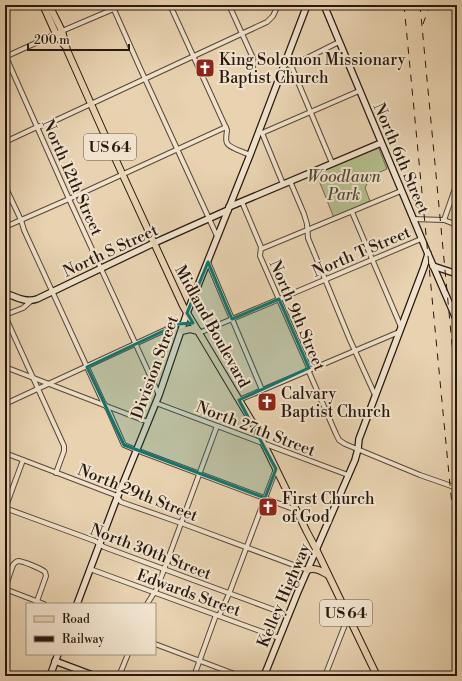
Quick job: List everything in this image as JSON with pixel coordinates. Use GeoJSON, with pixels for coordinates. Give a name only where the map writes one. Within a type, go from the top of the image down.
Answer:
{"type":"FeatureCollection","features":[{"type":"Feature","properties":{"kind":"main road","name":"Midland Boulevard"},"geometry":{"type":"LineString","coordinates":[[43,5],[67,50],[183,306],[264,443],[376,676]]}},
{"type":"Feature","properties":{"kind":"main road","name":"Midland Boulevard"},"geometry":{"type":"LineString","coordinates":[[49,5],[59,33]]}},
{"type":"Feature","properties":{"kind":"main road"},"geometry":{"type":"LineString","coordinates":[[182,331],[191,329],[198,332]]}},
{"type":"Feature","properties":{"kind":"main road"},"geometry":{"type":"LineString","coordinates":[[307,570],[312,568],[328,575]]}},
{"type":"Feature","properties":{"kind":"street"},"geometry":{"type":"LineString","coordinates":[[6,57],[113,7],[123,5]]}},
{"type":"Feature","properties":{"kind":"street"},"geometry":{"type":"LineString","coordinates":[[170,5],[226,127],[227,144],[250,155]]}},
{"type":"Feature","properties":{"kind":"street"},"geometry":{"type":"LineString","coordinates":[[230,5],[253,58],[254,64],[251,72]]}},
{"type":"Feature","properties":{"kind":"street"},"geometry":{"type":"LineString","coordinates":[[5,142],[37,127],[50,123],[243,34],[268,21],[273,16],[278,5]]}},
{"type":"Feature","properties":{"kind":"street","name":"Division Street"},"geometry":{"type":"LineString","coordinates":[[77,603],[117,498],[156,403],[187,313],[260,132],[307,5]]}},
{"type":"Feature","properties":{"kind":"street","name":"North 6th Street"},"geometry":{"type":"LineString","coordinates":[[324,5],[421,239],[457,321]]}},
{"type":"Feature","properties":{"kind":"street"},"geometry":{"type":"LineString","coordinates":[[113,7],[217,236]]}},
{"type":"Feature","properties":{"kind":"street"},"geometry":{"type":"LineString","coordinates":[[291,66],[339,42]]}},
{"type":"Feature","properties":{"kind":"street","name":"North 12th Street"},"geometry":{"type":"LineString","coordinates":[[6,57],[69,199],[159,394]]}},
{"type":"Feature","properties":{"kind":"street"},"geometry":{"type":"LineString","coordinates":[[286,61],[290,63],[332,163]]}},
{"type":"Feature","properties":{"kind":"street"},"geometry":{"type":"LineString","coordinates":[[283,184],[260,132],[360,91]]}},
{"type":"Feature","properties":{"kind":"street"},"geometry":{"type":"LineString","coordinates":[[5,227],[226,127]]}},
{"type":"Feature","properties":{"kind":"street","name":"North S Street"},"geometry":{"type":"LineString","coordinates":[[5,316],[23,308],[31,301],[102,269],[154,243],[209,219],[242,202],[381,142]]}},
{"type":"Feature","properties":{"kind":"street"},"geometry":{"type":"LineString","coordinates":[[290,181],[304,214],[308,238],[375,395]]}},
{"type":"Feature","properties":{"kind":"street"},"geometry":{"type":"LineString","coordinates":[[442,220],[457,183]]}},
{"type":"Feature","properties":{"kind":"street"},"geometry":{"type":"LineString","coordinates":[[5,186],[52,292],[123,443],[136,450],[296,510]]}},
{"type":"Feature","properties":{"kind":"street"},"geometry":{"type":"LineString","coordinates":[[261,249],[401,191]]}},
{"type":"Feature","properties":{"kind":"street","name":"North 9th Street"},"geometry":{"type":"LineString","coordinates":[[242,202],[261,249],[260,256],[338,438],[342,442],[358,449]]}},
{"type":"Feature","properties":{"kind":"street"},"geometry":{"type":"LineString","coordinates":[[239,400],[400,329],[352,212]]}},
{"type":"Feature","properties":{"kind":"street"},"geometry":{"type":"LineString","coordinates":[[413,219],[442,220],[457,225]]}},
{"type":"Feature","properties":{"kind":"street","name":"North T Street"},"geometry":{"type":"LineString","coordinates":[[198,332],[421,239]]}},
{"type":"Feature","properties":{"kind":"street","name":"Kelley Highway"},"geometry":{"type":"LineString","coordinates":[[264,676],[288,615],[355,460],[358,449],[358,439],[428,254]]}},
{"type":"Feature","properties":{"kind":"street"},"geometry":{"type":"LineString","coordinates":[[208,262],[262,390]]}},
{"type":"Feature","properties":{"kind":"street"},"geometry":{"type":"LineString","coordinates":[[433,266],[457,274]]}},
{"type":"Feature","properties":{"kind":"street"},"geometry":{"type":"LineString","coordinates":[[5,293],[26,301],[31,301]]}},
{"type":"Feature","properties":{"kind":"street"},"geometry":{"type":"LineString","coordinates":[[5,316],[64,446],[64,451],[56,473]]}},
{"type":"Feature","properties":{"kind":"street"},"geometry":{"type":"LineString","coordinates":[[5,404],[178,324],[184,324]]}},
{"type":"Feature","properties":{"kind":"street"},"geometry":{"type":"LineString","coordinates":[[5,367],[148,422]]}},
{"type":"Feature","properties":{"kind":"street","name":"North 27th Street"},"geometry":{"type":"LineString","coordinates":[[156,403],[348,475]]}},
{"type":"Feature","properties":{"kind":"street"},"geometry":{"type":"LineString","coordinates":[[148,603],[164,570],[217,426]]}},
{"type":"Feature","properties":{"kind":"street"},"geometry":{"type":"LineString","coordinates":[[358,449],[420,475],[457,488]]}},
{"type":"Feature","properties":{"kind":"street","name":"North 29th Street"},"geometry":{"type":"LineString","coordinates":[[5,453],[115,495],[121,502],[307,570]]}},
{"type":"Feature","properties":{"kind":"street"},"geometry":{"type":"LineString","coordinates":[[5,508],[23,460]]}},
{"type":"Feature","properties":{"kind":"street"},"geometry":{"type":"LineString","coordinates":[[194,676],[217,616],[229,594],[276,469]]}},
{"type":"Feature","properties":{"kind":"street","name":"North 30th Street"},"geometry":{"type":"LineString","coordinates":[[5,508],[95,541],[100,545],[164,570],[288,615]]}},
{"type":"Feature","properties":{"kind":"street"},"geometry":{"type":"LineString","coordinates":[[20,561],[42,569],[46,572],[46,576],[36,603],[5,589],[15,562],[20,561]]}},
{"type":"Feature","properties":{"kind":"street","name":"Edwards Street"},"geometry":{"type":"LineString","coordinates":[[90,569],[279,638]]}},
{"type":"Feature","properties":{"kind":"street"},"geometry":{"type":"LineString","coordinates":[[325,676],[348,618]]}},
{"type":"Feature","properties":{"kind":"street"},"geometry":{"type":"LineString","coordinates":[[156,644],[240,676]]}},
{"type":"Feature","properties":{"kind":"street"},"geometry":{"type":"LineString","coordinates":[[50,676],[58,655]]}},
{"type":"Feature","properties":{"kind":"street"},"geometry":{"type":"LineString","coordinates":[[119,676],[128,655]]}},
{"type":"Feature","properties":{"kind":"street"},"geometry":{"type":"LineString","coordinates":[[56,661],[95,676]]}},
{"type":"Feature","properties":{"kind":"highlighted area"},"geometry":{"type":"Polygon","coordinates":[[[208,262],[232,319],[279,299],[309,368],[239,400],[276,469],[265,498],[124,445],[87,367],[178,324],[193,323],[187,313],[208,262]]]}},
{"type":"Feature","properties":{"kind":"green space","name":"Woodlawn Park"},"geometry":{"type":"Polygon","coordinates":[[[378,146],[387,169],[371,176],[365,188],[370,201],[334,218],[316,173],[378,146]]]}},
{"type":"Feature","properties":{"kind":"railway"},"geometry":{"type":"LineString","coordinates":[[404,5],[457,552]]}},
{"type":"Feature","properties":{"kind":"railway"},"geometry":{"type":"LineString","coordinates":[[420,5],[457,397]]}},
{"type":"Feature","properties":{"kind":"railway"},"geometry":{"type":"LineString","coordinates":[[423,24],[430,5]]}},
{"type":"Feature","properties":{"kind":"place","name":"King Solomon Missionary Baptist Church"},"geometry":{"type":"Point","coordinates":[205,68]}},
{"type":"Feature","properties":{"kind":"place","name":"Calvary Baptist Church"},"geometry":{"type":"Point","coordinates":[267,402]}},
{"type":"Feature","properties":{"kind":"place","name":"First Church of God"},"geometry":{"type":"Point","coordinates":[268,507]}}]}
